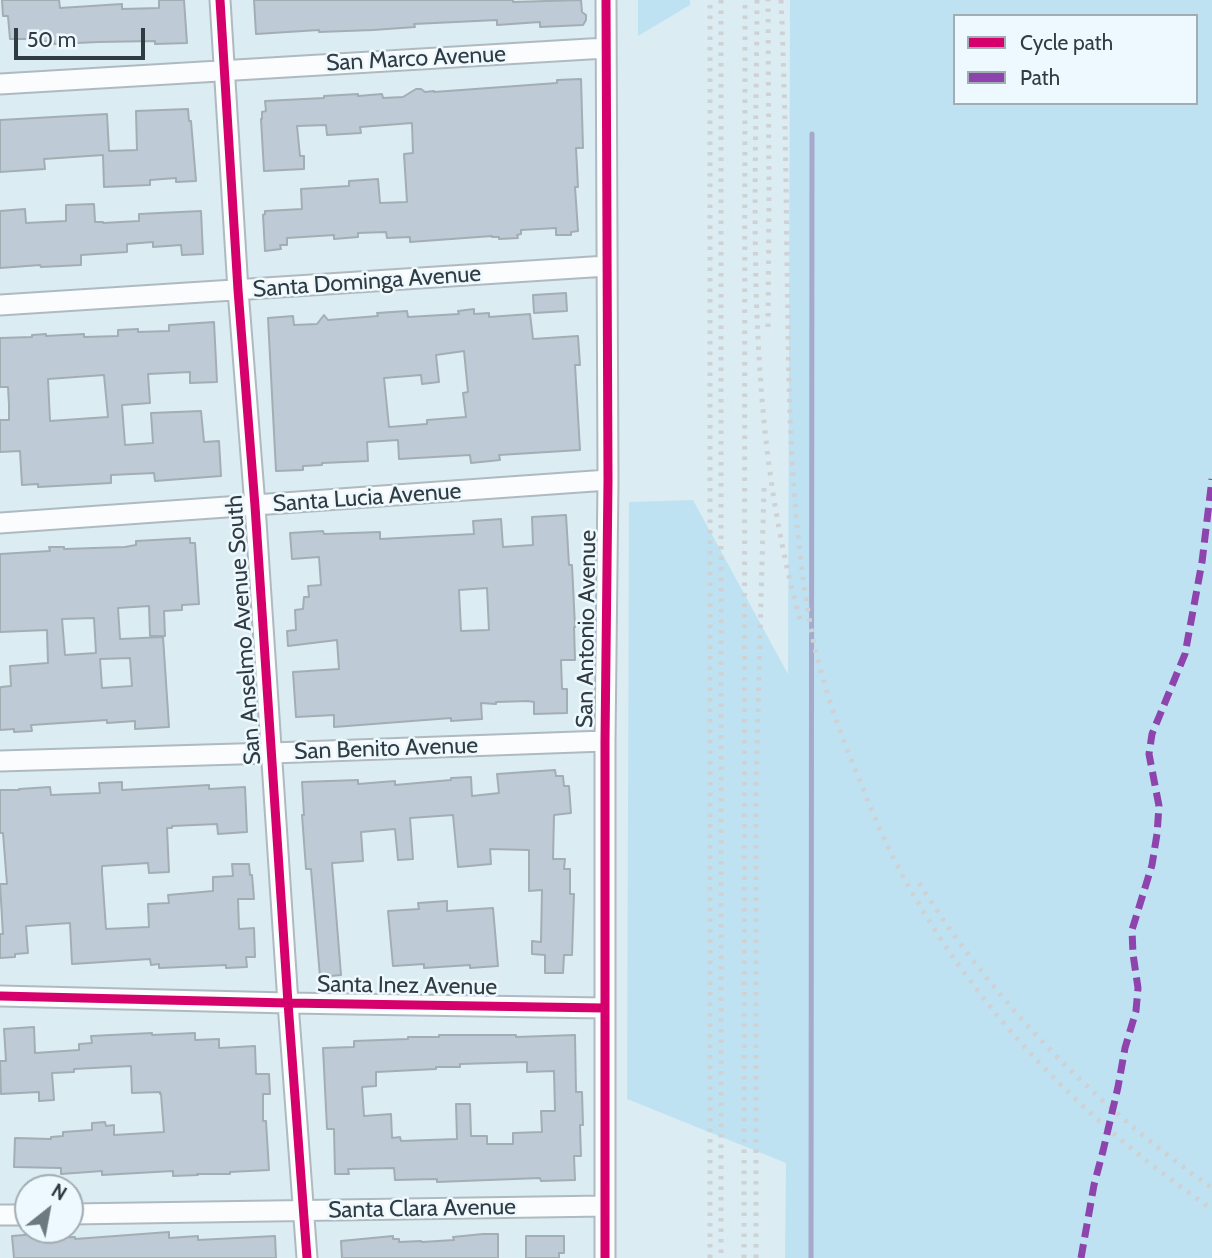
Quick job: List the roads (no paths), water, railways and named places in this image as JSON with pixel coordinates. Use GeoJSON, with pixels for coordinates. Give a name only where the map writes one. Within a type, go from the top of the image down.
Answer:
{"type":"FeatureCollection","features":[{"type":"Feature","properties":{"kind":"street","name":"San Anselmo Avenue South"},"geometry":{"type":"LineString","coordinates":[[220,0],[307,1258]]}},
{"type":"Feature","properties":{"kind":"street","name":"San Antonio Avenue"},"geometry":{"type":"LineString","coordinates":[[605,1258],[604,741],[608,480],[606,0]]}},
{"type":"Feature","properties":{"kind":"street","name":"San Marco Avenue"},"geometry":{"type":"LineString","coordinates":[[0,84],[606,48]]}},
{"type":"Feature","properties":{"kind":"street","name":"Santa Dominga Avenue"},"geometry":{"type":"LineString","coordinates":[[0,305],[607,266]]}},
{"type":"Feature","properties":{"kind":"street","name":"Santa Lucia Avenue"},"geometry":{"type":"LineString","coordinates":[[0,523],[608,480]]}},
{"type":"Feature","properties":{"kind":"street","name":"San Benito Avenue"},"geometry":{"type":"LineString","coordinates":[[0,761],[604,741]]}},
{"type":"Feature","properties":{"kind":"street","name":"Santa Inez Avenue"},"geometry":{"type":"LineString","coordinates":[[0,996],[604,1008]]}},
{"type":"Feature","properties":{"kind":"street","name":"Santa Clara Avenue"},"geometry":{"type":"LineString","coordinates":[[84,1214],[605,1206]]}},
{"type":"Feature","properties":{"kind":"waterway"},"geometry":{"type":"LineString","coordinates":[[811,1258],[812,134]]}},
{"type":"Feature","properties":{"kind":"railway"},"geometry":{"type":"LineString","coordinates":[[710,0],[710,1258]]}},
{"type":"Feature","properties":{"kind":"railway"},"geometry":{"type":"LineString","coordinates":[[721,0],[721,1258]]}},
{"type":"Feature","properties":{"kind":"railway"},"geometry":{"type":"LineString","coordinates":[[744,1258],[745,0]]}},
{"type":"Feature","properties":{"kind":"railway"},"geometry":{"type":"LineString","coordinates":[[757,0],[755,236],[762,394],[770,472],[783,549],[802,626]]}},
{"type":"Feature","properties":{"kind":"railway"},"geometry":{"type":"LineString","coordinates":[[768,0],[768,327]]}},
{"type":"Feature","properties":{"kind":"railway"},"geometry":{"type":"LineString","coordinates":[[781,0],[789,399],[793,472],[809,618],[824,682],[838,724],[892,855],[921,908],[990,1007],[1030,1052],[1116,1136],[1212,1209]]}},
{"type":"Feature","properties":{"kind":"railway"},"geometry":{"type":"LineString","coordinates":[[756,1258],[756,786],[764,488]]}},
{"type":"Feature","properties":{"kind":"railway"},"geometry":{"type":"LineString","coordinates":[[919,883],[981,970],[1050,1050],[1128,1123],[1212,1188]]}}]}
